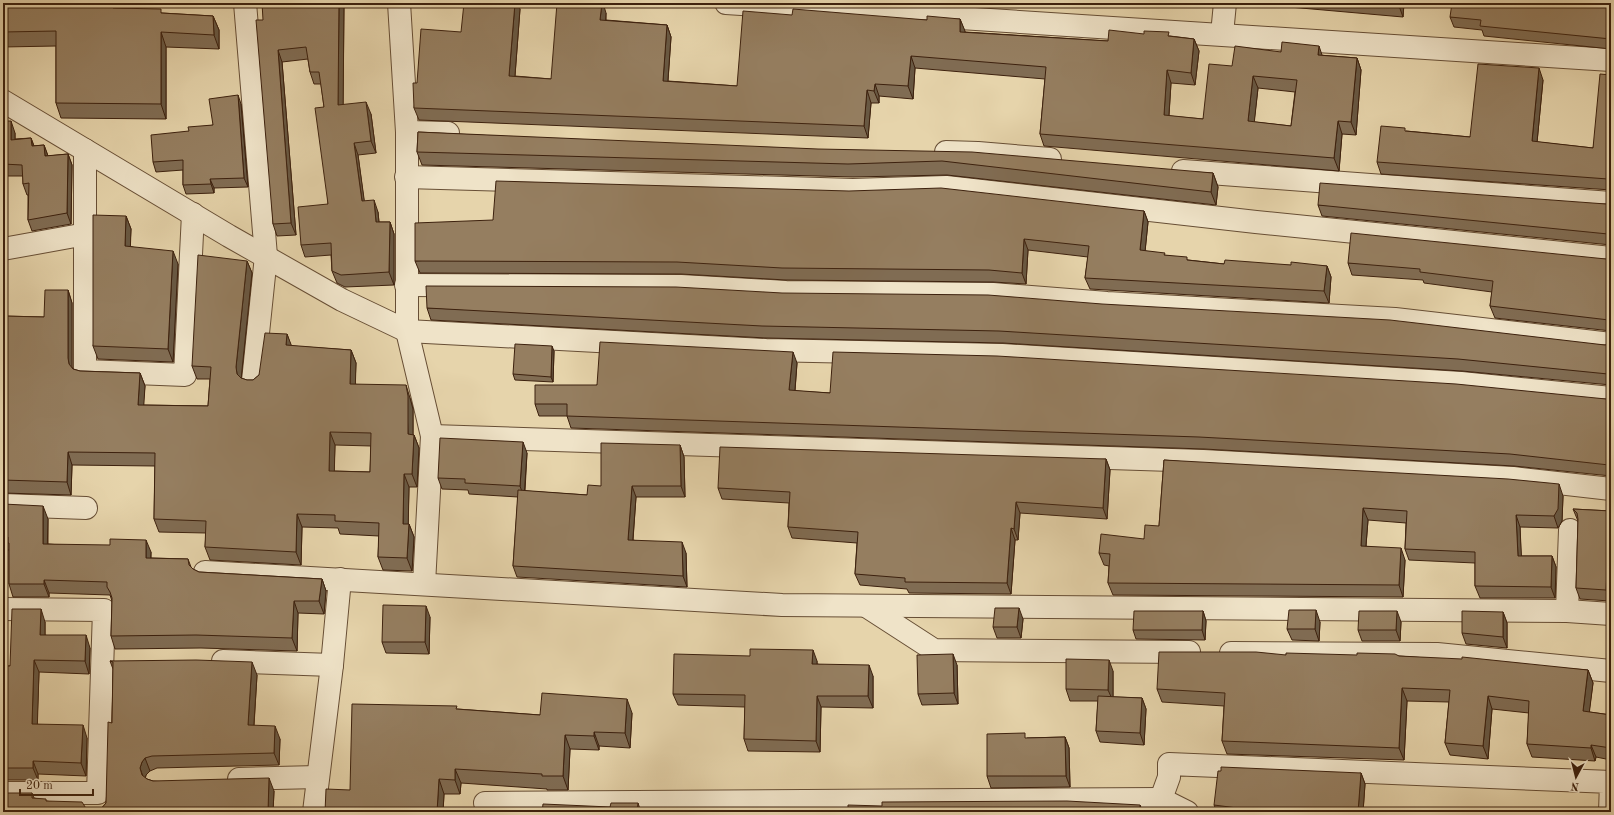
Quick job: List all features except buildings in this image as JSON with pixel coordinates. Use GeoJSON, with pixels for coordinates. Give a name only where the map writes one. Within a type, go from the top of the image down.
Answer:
{"type":"FeatureCollection","features":[{"type":"Feature","properties":{"kind":"street"},"geometry":{"type":"LineString","coordinates":[[245,3],[266,256],[253,381]]}},
{"type":"Feature","properties":{"kind":"street"},"geometry":{"type":"LineString","coordinates":[[398,3],[407,132],[407,331],[432,436],[424,584]]}},
{"type":"Feature","properties":{"kind":"street"},"geometry":{"type":"LineString","coordinates":[[726,3],[1611,60]]}},
{"type":"Feature","properties":{"kind":"street"},"geometry":{"type":"LineString","coordinates":[[1222,34],[1225,3]]}},
{"type":"Feature","properties":{"kind":"street"},"geometry":{"type":"LineString","coordinates":[[3,101],[193,214],[342,300],[407,331],[766,350],[1002,355],[1461,383],[1611,398]]}},
{"type":"Feature","properties":{"kind":"street"},"geometry":{"type":"LineString","coordinates":[[407,132],[470,134]]}},
{"type":"Feature","properties":{"kind":"street"},"geometry":{"type":"LineString","coordinates":[[85,150],[85,371],[185,375],[193,214]]}},
{"type":"Feature","properties":{"kind":"street"},"geometry":{"type":"LineString","coordinates":[[924,152],[978,153],[1072,161]]}},
{"type":"Feature","properties":{"kind":"street"},"geometry":{"type":"LineString","coordinates":[[1167,170],[1611,203]]}},
{"type":"Feature","properties":{"kind":"street"},"geometry":{"type":"LineString","coordinates":[[406,177],[853,190],[946,187],[1256,222],[1611,258]]}},
{"type":"Feature","properties":{"kind":"street"},"geometry":{"type":"LineString","coordinates":[[3,249],[86,234]]}},
{"type":"Feature","properties":{"kind":"street"},"geometry":{"type":"LineString","coordinates":[[406,285],[681,286],[786,292],[993,294],[1108,303],[1395,319],[1611,344]]}},
{"type":"Feature","properties":{"kind":"street"},"geometry":{"type":"LineString","coordinates":[[432,436],[1203,461],[1513,478],[1611,489]]}},
{"type":"Feature","properties":{"kind":"street"},"geometry":{"type":"LineString","coordinates":[[3,505],[86,508]]}},
{"type":"Feature","properties":{"kind":"street"},"geometry":{"type":"LineString","coordinates":[[1567,611],[1570,530]]}},
{"type":"Feature","properties":{"kind":"street"},"geometry":{"type":"LineString","coordinates":[[205,572],[782,605],[1567,611],[1611,614]]}},
{"type":"Feature","properties":{"kind":"street"},"geometry":{"type":"LineString","coordinates":[[314,812],[332,665],[340,579]]}},
{"type":"Feature","properties":{"kind":"street"},"geometry":{"type":"LineString","coordinates":[[866,606],[934,650],[1437,654],[1611,671]]}},
{"type":"Feature","properties":{"kind":"street"},"geometry":{"type":"LineString","coordinates":[[3,609],[104,610],[98,803],[3,793]]}},
{"type":"Feature","properties":{"kind":"street"},"geometry":{"type":"LineString","coordinates":[[201,660],[332,665]]}},
{"type":"Feature","properties":{"kind":"street"},"geometry":{"type":"LineString","coordinates":[[103,662],[126,661]]}},
{"type":"Feature","properties":{"kind":"street"},"geometry":{"type":"LineString","coordinates":[[1161,799],[1169,777],[1169,764],[1611,782],[1610,812]]}},
{"type":"Feature","properties":{"kind":"street"},"geometry":{"type":"LineString","coordinates":[[218,779],[318,777]]}},
{"type":"Feature","properties":{"kind":"street"},"geometry":{"type":"LineString","coordinates":[[485,804],[712,806],[1161,799],[1187,812]]}}]}
